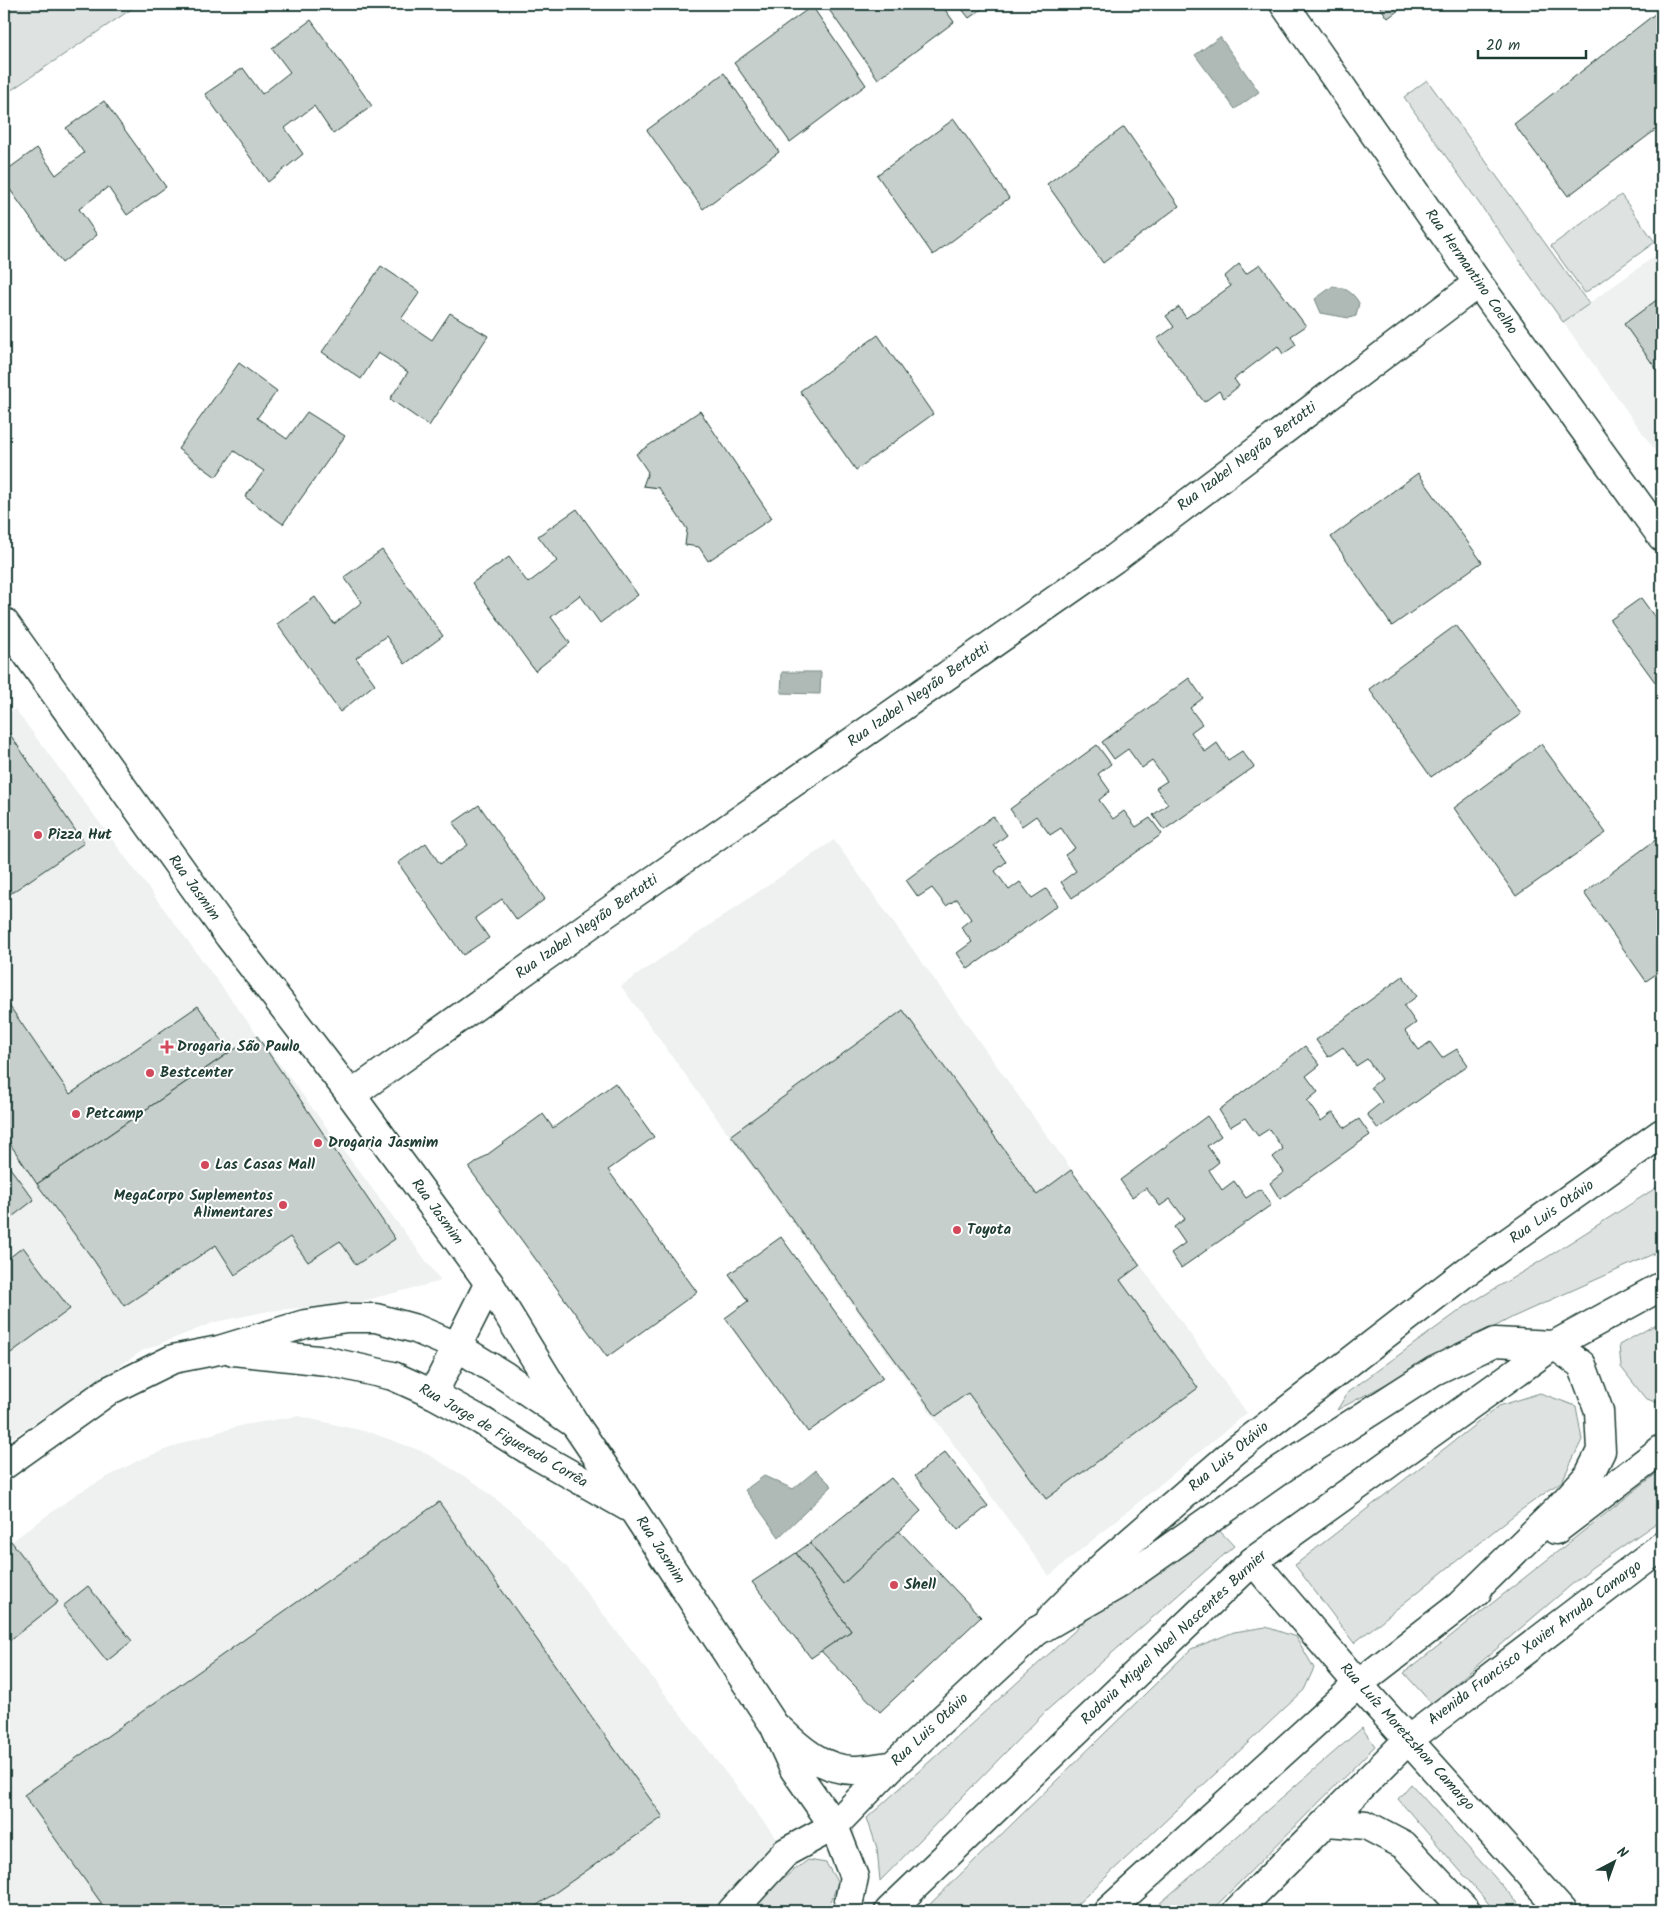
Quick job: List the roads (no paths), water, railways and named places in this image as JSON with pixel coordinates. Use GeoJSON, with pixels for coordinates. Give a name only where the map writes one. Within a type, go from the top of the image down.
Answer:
{"type":"FeatureCollection","features":[{"type":"Feature","properties":{"kind":"main road","name":"Rua Hermantino Coelho"},"geometry":{"type":"LineString","coordinates":[[1284,4],[1478,283],[1662,537]]}},
{"type":"Feature","properties":{"kind":"main road","name":"Rua Izabel Negrão Bertotti"},"geometry":{"type":"LineString","coordinates":[[351,1095],[595,921],[1106,565],[1478,283]]}},
{"type":"Feature","properties":{"kind":"main road","name":"Rua Jasmim"},"geometry":{"type":"LineString","coordinates":[[4,622],[229,936],[351,1095],[489,1283],[575,1424],[774,1725],[794,1769],[834,1826],[854,1877],[847,1911]]}},
{"type":"Feature","properties":{"kind":"main road","name":"Rua Luis Otávio"},"geometry":{"type":"LineString","coordinates":[[732,1911],[786,1852],[834,1826],[892,1766],[1037,1631],[1107,1562],[1236,1450],[1466,1272],[1662,1133]]}},
{"type":"Feature","properties":{"kind":"main road"},"geometry":{"type":"LineString","coordinates":[[433,1394],[489,1283]]}},
{"type":"Feature","properties":{"kind":"main road","name":"Rodovia Miguel Noel Nascentes Burnier"},"geometry":{"type":"LineString","coordinates":[[889,1911],[1253,1562],[1554,1345],[1662,1286]]}},
{"type":"Feature","properties":{"kind":"main road","name":"Rua Jorge de Figueredo Corrêa"},"geometry":{"type":"LineString","coordinates":[[4,1464],[116,1387],[173,1359],[220,1350],[305,1324],[347,1318],[376,1318],[416,1329],[456,1346],[505,1376],[575,1424]]}},
{"type":"Feature","properties":{"kind":"main road"},"geometry":{"type":"LineString","coordinates":[[1037,1631],[1117,1585],[1283,1468],[1434,1371],[1495,1342],[1554,1345],[1582,1365],[1599,1411],[1601,1451],[1589,1475],[1559,1508],[1462,1603]]}},
{"type":"Feature","properties":{"kind":"main road","name":"Rua Jorge de Figueredo Corrêa"},"geometry":{"type":"LineString","coordinates":[[220,1350],[327,1361],[393,1376],[433,1394],[482,1421],[538,1456],[634,1511]]}},
{"type":"Feature","properties":{"kind":"main road"},"geometry":{"type":"LineString","coordinates":[[1108,1911],[1358,1684],[1662,1449]]}},
{"type":"Feature","properties":{"kind":"main road","name":"Avenida Francisco Xavier Arruda Camargo"},"geometry":{"type":"LineString","coordinates":[[1237,1911],[1408,1740],[1662,1546]]}},
{"type":"Feature","properties":{"kind":"main road","name":"Rua Luíz Moretzshon Camargo"},"geometry":{"type":"LineString","coordinates":[[1253,1562],[1358,1684],[1562,1911]]}},
{"type":"Feature","properties":{"kind":"main road"},"geometry":{"type":"LineString","coordinates":[[774,1725],[814,1758],[834,1767],[852,1770],[892,1766]]}},
{"type":"Feature","properties":{"kind":"main road"},"geometry":{"type":"LineString","coordinates":[[1326,1822],[1366,1825],[1404,1845],[1466,1911]]}},
{"type":"Feature","properties":{"kind":"place","name":"Pizza Hut"},"geometry":{"type":"Point","coordinates":[38,835]}},
{"type":"Feature","properties":{"kind":"place","name":"Drogaria São Paulo"},"geometry":{"type":"Point","coordinates":[167,1047]}},
{"type":"Feature","properties":{"kind":"place","name":"Bestcenter"},"geometry":{"type":"Point","coordinates":[150,1073]}},
{"type":"Feature","properties":{"kind":"place","name":"Petcamp"},"geometry":{"type":"Point","coordinates":[76,1114]}},
{"type":"Feature","properties":{"kind":"place","name":"Drogaria Jasmim"},"geometry":{"type":"Point","coordinates":[318,1143]}},
{"type":"Feature","properties":{"kind":"place","name":"Las Casas Mall"},"geometry":{"type":"Point","coordinates":[205,1165]}},
{"type":"Feature","properties":{"kind":"place","name":"MegaCorpo Suplementos Alimentares"},"geometry":{"type":"Point","coordinates":[283,1205]}},
{"type":"Feature","properties":{"kind":"place","name":"Toyota"},"geometry":{"type":"Point","coordinates":[957,1230]}},
{"type":"Feature","properties":{"kind":"place","name":"Shell"},"geometry":{"type":"Point","coordinates":[894,1585]}}]}
